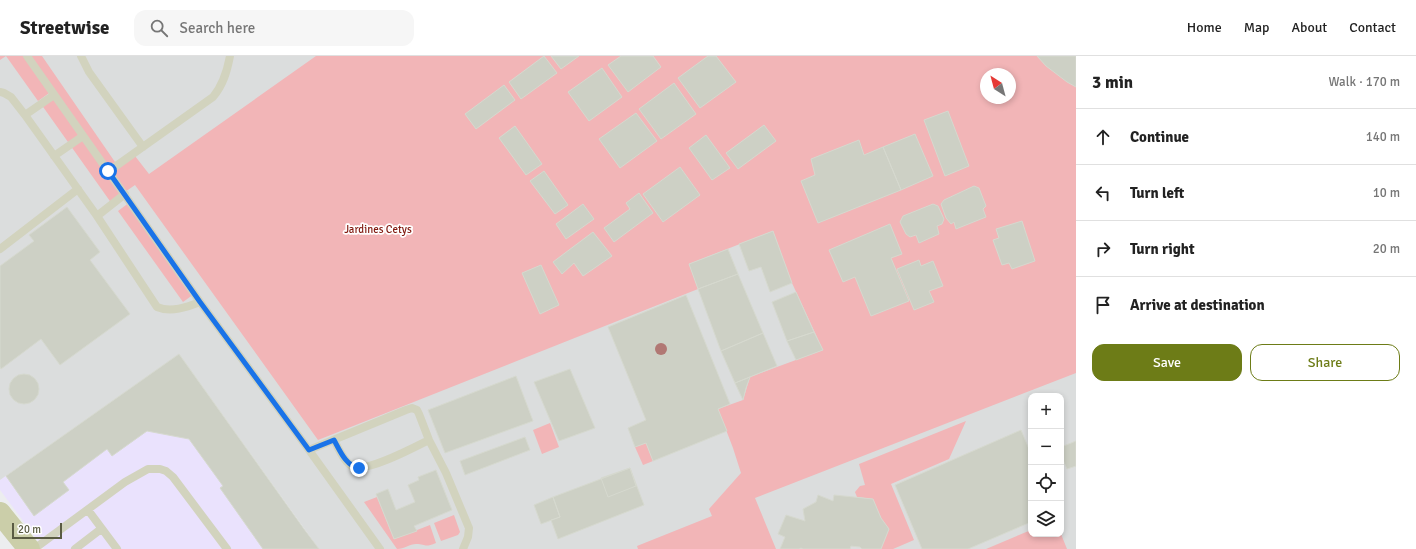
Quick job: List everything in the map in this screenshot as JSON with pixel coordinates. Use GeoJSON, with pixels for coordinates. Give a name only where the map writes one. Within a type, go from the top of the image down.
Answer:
{"type":"FeatureCollection","features":[{"type":"Feature","properties":{"kind":"main road"},"geometry":{"type":"LineString","coordinates":[[0,513],[29,549]]}},
{"type":"Feature","properties":{"kind":"main road"},"geometry":{"type":"LineString","coordinates":[[0,532],[12,549]]}},
{"type":"Feature","properties":{"kind":"lane"},"geometry":{"type":"LineString","coordinates":[[27,56],[200,302],[380,549]]}},
{"type":"Feature","properties":{"kind":"lane"},"geometry":{"type":"LineString","coordinates":[[81,56],[90,72],[143,147]]}},
{"type":"Feature","properties":{"kind":"lane"},"geometry":{"type":"LineString","coordinates":[[108,171],[213,97],[222,85],[230,56]]}},
{"type":"Feature","properties":{"kind":"lane"},"geometry":{"type":"LineString","coordinates":[[0,92],[11,97],[25,115],[97,216],[157,307],[173,310],[192,306],[200,302]]}},
{"type":"Feature","properties":{"kind":"lane"},"geometry":{"type":"LineString","coordinates":[[25,115],[54,95]]}},
{"type":"Feature","properties":{"kind":"lane"},"geometry":{"type":"LineString","coordinates":[[54,156],[83,136]]}},
{"type":"Feature","properties":{"kind":"lane"},"geometry":{"type":"LineString","coordinates":[[0,249],[78,189]]}},
{"type":"Feature","properties":{"kind":"lane"},"geometry":{"type":"LineString","coordinates":[[97,216],[125,194]]}},
{"type":"Feature","properties":{"kind":"lane"},"geometry":{"type":"LineString","coordinates":[[309,450],[412,408],[419,414],[429,440],[446,473],[469,528],[468,537],[463,549]]}},
{"type":"Feature","properties":{"kind":"lane"},"geometry":{"type":"LineString","coordinates":[[334,440],[349,464],[359,468],[366,468],[384,461],[429,440]]}},
{"type":"Feature","properties":{"kind":"lane"},"geometry":{"type":"LineString","coordinates":[[34,549],[125,482],[148,469],[154,468],[166,471],[173,477],[227,549]]}},
{"type":"Feature","properties":{"kind":"lane"},"geometry":{"type":"LineString","coordinates":[[88,510],[117,549]]}},
{"type":"Feature","properties":{"kind":"lane"},"geometry":{"type":"LineString","coordinates":[[75,549],[101,529]]}},
{"type":"Feature","properties":{"kind":"shaded area"},"geometry":{"type":"Polygon","coordinates":[[[0,56],[1076,56],[1076,549],[319,549],[179,354],[0,480],[0,56]]]}},
{"type":"Feature","properties":{"kind":"shaded area"},"geometry":{"type":"Polygon","coordinates":[[[179,354],[319,549],[44,549],[0,490],[0,480],[179,354]]]}},
{"type":"Feature","properties":{"kind":"green space"},"geometry":{"type":"Polygon","coordinates":[[[0,56],[6,56],[0,60],[0,56]]]}},
{"type":"Feature","properties":{"kind":"green space","name":"Jardines Cetys"},"geometry":{"type":"Polygon","coordinates":[[[6,56],[42,56],[115,162],[135,156],[149,174],[316,56],[1076,56],[1076,373],[755,498],[776,549],[638,549],[637,546],[712,516],[709,509],[741,473],[718,409],[743,400],[750,377],[823,350],[792,283],[773,231],[689,264],[698,289],[318,440],[135,185],[125,192],[52,91],[38,101],[6,56]]]}},
{"type":"Feature","properties":{"kind":"green space"},"geometry":{"type":"Polygon","coordinates":[[[54,95],[125,194],[112,204],[41,104],[54,95]]]}},
{"type":"Feature","properties":{"kind":"green space"},"geometry":{"type":"Polygon","coordinates":[[[130,202],[194,294],[183,302],[118,211],[130,202]]]}},
{"type":"Feature","properties":{"kind":"green space"},"geometry":{"type":"Polygon","coordinates":[[[966,421],[949,459],[891,484],[914,540],[893,549],[881,549],[889,529],[881,518],[873,499],[857,497],[855,492],[860,486],[865,485],[859,464],[966,421]]]}},
{"type":"Feature","properties":{"kind":"green space"},"geometry":{"type":"Polygon","coordinates":[[[550,423],[559,447],[542,454],[533,430],[550,423]]]}},
{"type":"Feature","properties":{"kind":"green space"},"geometry":{"type":"Polygon","coordinates":[[[646,443],[653,461],[643,465],[635,447],[646,443]]]}},
{"type":"Feature","properties":{"kind":"green space"},"geometry":{"type":"Polygon","coordinates":[[[377,497],[394,539],[430,525],[436,543],[427,546],[414,544],[397,549],[364,502],[377,497]]]}},
{"type":"Feature","properties":{"kind":"green space"},"geometry":{"type":"Polygon","coordinates":[[[454,515],[460,532],[458,535],[441,541],[434,523],[454,515]]]}},
{"type":"Feature","properties":{"kind":"green space"},"geometry":{"type":"Polygon","coordinates":[[[1028,531],[1028,537],[1062,537],[1067,549],[986,549],[1028,531]]]}},
{"type":"Feature","properties":{"kind":"building"},"geometry":{"type":"Polygon","coordinates":[[[544,56],[557,73],[521,99],[509,82],[544,56]]]}},
{"type":"Feature","properties":{"kind":"building"},"geometry":{"type":"Polygon","coordinates":[[[551,56],[579,56],[561,69],[551,56]]]}},
{"type":"Feature","properties":{"kind":"building"},"geometry":{"type":"Polygon","coordinates":[[[621,56],[653,56],[661,67],[628,92],[608,65],[621,56]]]}},
{"type":"Feature","properties":{"kind":"building"},"geometry":{"type":"Polygon","coordinates":[[[708,56],[716,56],[736,82],[700,108],[678,78],[708,56]]]}},
{"type":"Feature","properties":{"kind":"building"},"geometry":{"type":"Polygon","coordinates":[[[1037,56],[1076,56],[1076,87],[1046,66],[1037,56]]]}},
{"type":"Feature","properties":{"kind":"building"},"geometry":{"type":"Polygon","coordinates":[[[602,68],[622,97],[589,121],[568,92],[602,68]]]}},
{"type":"Feature","properties":{"kind":"building"},"geometry":{"type":"Polygon","coordinates":[[[674,83],[696,114],[661,139],[639,109],[674,83]]]}},
{"type":"Feature","properties":{"kind":"building"},"geometry":{"type":"Polygon","coordinates":[[[504,85],[515,100],[476,129],[465,114],[504,85]]]}},
{"type":"Feature","properties":{"kind":"building"},"geometry":{"type":"Polygon","coordinates":[[[948,111],[969,166],[945,176],[924,120],[948,111]]]}},
{"type":"Feature","properties":{"kind":"building"},"geometry":{"type":"Polygon","coordinates":[[[636,113],[657,141],[620,168],[599,139],[636,113]]]}},
{"type":"Feature","properties":{"kind":"building"},"geometry":{"type":"Polygon","coordinates":[[[764,125],[776,141],[738,169],[726,153],[764,125]]]}},
{"type":"Feature","properties":{"kind":"building"},"geometry":{"type":"Polygon","coordinates":[[[515,126],[542,164],[526,175],[499,138],[515,126]]]}},
{"type":"Feature","properties":{"kind":"building"},"geometry":{"type":"Polygon","coordinates":[[[915,134],[933,176],[901,190],[883,147],[915,134]]]}},
{"type":"Feature","properties":{"kind":"building"},"geometry":{"type":"Polygon","coordinates":[[[706,135],[730,168],[712,180],[689,148],[706,135]]]}},
{"type":"Feature","properties":{"kind":"building"},"geometry":{"type":"Polygon","coordinates":[[[859,140],[864,155],[883,147],[901,190],[818,223],[801,181],[815,175],[811,159],[859,140]]]}},
{"type":"Feature","properties":{"kind":"building"},"geometry":{"type":"Polygon","coordinates":[[[680,167],[700,195],[663,222],[643,194],[680,167]]]}},
{"type":"Feature","properties":{"kind":"building"},"geometry":{"type":"Polygon","coordinates":[[[544,171],[568,205],[555,214],[530,181],[544,171]]]}},
{"type":"Feature","properties":{"kind":"building"},"geometry":{"type":"Polygon","coordinates":[[[974,186],[979,188],[986,206],[983,209],[986,217],[956,229],[954,222],[951,224],[946,218],[941,204],[944,200],[974,186]]]}},
{"type":"Feature","properties":{"kind":"building"},"geometry":{"type":"Polygon","coordinates":[[[639,193],[653,213],[614,242],[604,228],[630,209],[626,203],[639,193]]]}},
{"type":"Feature","properties":{"kind":"building"},"geometry":{"type":"Polygon","coordinates":[[[583,204],[594,219],[566,239],[556,224],[583,204]]]}},
{"type":"Feature","properties":{"kind":"building"},"geometry":{"type":"Polygon","coordinates":[[[933,204],[938,206],[944,219],[942,224],[937,226],[939,234],[919,243],[916,235],[910,237],[906,234],[900,222],[903,216],[933,204]]]}},
{"type":"Feature","properties":{"kind":"building"},"geometry":{"type":"Polygon","coordinates":[[[67,207],[100,252],[90,260],[130,314],[60,365],[41,339],[1,369],[0,266],[34,241],[29,235],[67,207]]]}},
{"type":"Feature","properties":{"kind":"building"},"geometry":{"type":"Polygon","coordinates":[[[1022,221],[1035,261],[1012,269],[1009,263],[1002,265],[993,240],[999,238],[996,229],[1022,221]]]}},
{"type":"Feature","properties":{"kind":"building"},"geometry":{"type":"Polygon","coordinates":[[[890,224],[902,254],[891,258],[909,301],[871,316],[855,277],[843,282],[829,250],[890,224]]]}},
{"type":"Feature","properties":{"kind":"building"},"geometry":{"type":"Polygon","coordinates":[[[773,231],[792,283],[770,292],[761,267],[749,271],[739,244],[773,231]]]}},
{"type":"Feature","properties":{"kind":"building"},"geometry":{"type":"Polygon","coordinates":[[[593,232],[612,256],[583,276],[574,263],[562,274],[553,262],[593,232]]]}},
{"type":"Feature","properties":{"kind":"building"},"geometry":{"type":"Polygon","coordinates":[[[728,249],[738,274],[698,289],[689,264],[728,249]]]}},
{"type":"Feature","properties":{"kind":"building"},"geometry":{"type":"Polygon","coordinates":[[[919,260],[921,266],[933,261],[943,286],[929,291],[934,302],[914,310],[897,269],[919,260]]]}},
{"type":"Feature","properties":{"kind":"building"},"geometry":{"type":"Polygon","coordinates":[[[541,265],[559,305],[540,314],[522,273],[541,265]]]}},
{"type":"Feature","properties":{"kind":"building"},"geometry":{"type":"Polygon","coordinates":[[[738,274],[763,333],[721,351],[698,289],[738,274]]]}},
{"type":"Feature","properties":{"kind":"building"},"geometry":{"type":"Polygon","coordinates":[[[796,292],[814,332],[787,341],[772,302],[796,292]]]}},
{"type":"Feature","properties":{"kind":"building"},"geometry":{"type":"Polygon","coordinates":[[[686,295],[730,404],[718,409],[727,431],[653,461],[646,443],[635,447],[628,428],[646,420],[608,327],[686,295]]]}},
{"type":"Feature","properties":{"kind":"building"},"geometry":{"type":"Polygon","coordinates":[[[814,332],[823,350],[796,360],[787,341],[814,332]]]}},
{"type":"Feature","properties":{"kind":"building"},"geometry":{"type":"Polygon","coordinates":[[[763,333],[777,366],[735,383],[721,351],[763,333]]]}},
{"type":"Feature","properties":{"kind":"building"},"geometry":{"type":"Polygon","coordinates":[[[179,354],[319,549],[263,549],[220,488],[223,486],[189,439],[147,431],[112,456],[107,449],[63,482],[69,490],[34,516],[6,476],[179,354]]]}},
{"type":"Feature","properties":{"kind":"building"},"geometry":{"type":"Polygon","coordinates":[[[570,369],[595,428],[559,441],[534,382],[570,369]]]}},
{"type":"Feature","properties":{"kind":"building"},"geometry":{"type":"Polygon","coordinates":[[[24,374],[35,378],[39,389],[35,400],[24,404],[13,400],[9,389],[13,378],[24,374]]]}},
{"type":"Feature","properties":{"kind":"building"},"geometry":{"type":"Polygon","coordinates":[[[516,376],[533,421],[445,453],[428,410],[516,376]]]}},
{"type":"Feature","properties":{"kind":"building"},"geometry":{"type":"Polygon","coordinates":[[[750,377],[746,388],[743,400],[735,383],[750,377]]]}},
{"type":"Feature","properties":{"kind":"building"},"geometry":{"type":"Polygon","coordinates":[[[1021,430],[1028,447],[1028,523],[968,549],[922,549],[895,485],[1021,430]]]}},
{"type":"Feature","properties":{"kind":"building"},"geometry":{"type":"Polygon","coordinates":[[[525,437],[530,450],[465,475],[460,461],[525,437]]]}},
{"type":"Feature","properties":{"kind":"building"},"geometry":{"type":"Polygon","coordinates":[[[1076,441],[1076,466],[1067,469],[1064,462],[1064,446],[1076,441]]]}},
{"type":"Feature","properties":{"kind":"building"},"geometry":{"type":"Polygon","coordinates":[[[630,468],[644,505],[558,539],[551,520],[560,517],[553,497],[630,468]]]}},
{"type":"Feature","properties":{"kind":"building"},"geometry":{"type":"Polygon","coordinates":[[[630,468],[636,486],[608,497],[601,478],[630,468]]]}},
{"type":"Feature","properties":{"kind":"building"},"geometry":{"type":"Polygon","coordinates":[[[436,470],[452,510],[414,526],[417,531],[394,539],[376,494],[388,489],[396,510],[415,502],[408,485],[419,480],[418,477],[436,470]]]}},
{"type":"Feature","properties":{"kind":"building"},"geometry":{"type":"Polygon","coordinates":[[[818,495],[833,501],[834,495],[873,499],[881,518],[889,529],[881,549],[862,549],[860,547],[851,546],[850,549],[780,549],[785,537],[778,534],[786,515],[805,521],[803,509],[816,502],[818,495]]]}},
{"type":"Feature","properties":{"kind":"building"},"geometry":{"type":"Polygon","coordinates":[[[553,497],[560,517],[541,524],[534,505],[553,497]]]}},
{"type":"Feature","properties":{"kind":"route"},"geometry":{"type":"LineString","coordinates":[[108,171],[200,302],[309,450],[334,440],[349,464],[359,468]]}}]}
